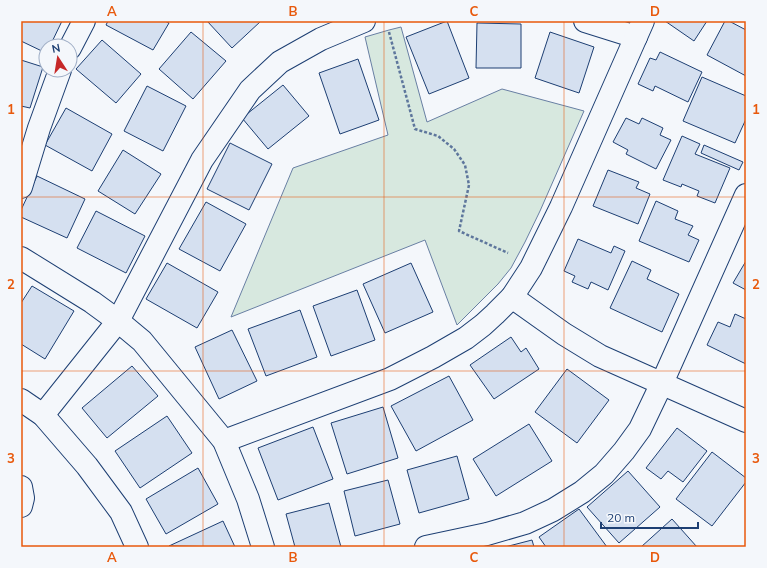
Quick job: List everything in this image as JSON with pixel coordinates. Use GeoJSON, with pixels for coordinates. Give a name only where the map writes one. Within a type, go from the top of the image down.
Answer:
{"type":"FeatureCollection","features":[{"type":"Feature","properties":{"kind":"street"},"geometry":{"type":"LineString","coordinates":[[75,38],[84,21]]}},
{"type":"Feature","properties":{"kind":"street"},"geometry":{"type":"LineString","coordinates":[[43,415],[118,321],[202,160],[250,90],[280,62],[321,40],[364,21]]}},
{"type":"Feature","properties":{"kind":"street"},"geometry":{"type":"LineString","coordinates":[[224,441],[390,379],[466,338],[512,297],[531,268],[560,207],[639,29],[585,21]]}},
{"type":"Feature","properties":{"kind":"street"},"geometry":{"type":"LineString","coordinates":[[21,187],[39,128],[57,78]]}},
{"type":"Feature","properties":{"kind":"street"},"geometry":{"type":"LineString","coordinates":[[426,547],[487,534],[526,523],[553,510],[582,492],[604,474],[624,451],[640,429],[746,195]]}},
{"type":"Feature","properties":{"kind":"street"},"geometry":{"type":"LineString","coordinates":[[21,258],[92,302],[142,341],[224,441],[248,498],[263,547]]}},
{"type":"Feature","properties":{"kind":"street"},"geometry":{"type":"LineString","coordinates":[[512,297],[564,334],[600,356],[746,421]]}},
{"type":"Feature","properties":{"kind":"street"},"geometry":{"type":"LineString","coordinates":[[21,400],[43,415],[87,466],[121,512],[137,547]]}},
{"type":"Feature","properties":{"kind":"street"},"geometry":{"type":"LineString","coordinates":[[21,487],[23,498],[21,506]]}},
{"type":"Feature","properties":{"kind":"path"},"geometry":{"type":"LineString","coordinates":[[388,30],[415,129],[438,136],[454,149],[465,165],[469,185],[459,231],[510,253]]}},
{"type":"Feature","properties":{"kind":"shaded area"},"geometry":{"type":"Polygon","coordinates":[[[401,27],[427,122],[502,89],[584,111],[540,211],[511,268],[498,284],[457,325],[425,240],[231,317],[293,168],[388,135],[365,37],[401,27]]]}},
{"type":"Feature","properties":{"kind":"building"},"geometry":{"type":"Polygon","coordinates":[[[21,21],[62,21],[54,38],[38,38],[38,49],[21,41],[21,21]]]}},
{"type":"Feature","properties":{"kind":"building"},"geometry":{"type":"Polygon","coordinates":[[[108,21],[165,21],[169,23],[153,50],[106,25],[108,21]]]}},
{"type":"Feature","properties":{"kind":"building"},"geometry":{"type":"Polygon","coordinates":[[[207,21],[261,21],[232,48],[207,21]]]}},
{"type":"Feature","properties":{"kind":"building"},"geometry":{"type":"Polygon","coordinates":[[[447,21],[469,78],[429,94],[406,37],[447,21]]]}},
{"type":"Feature","properties":{"kind":"building"},"geometry":{"type":"Polygon","coordinates":[[[665,21],[707,21],[694,41],[665,21]]]}},
{"type":"Feature","properties":{"kind":"building"},"geometry":{"type":"Polygon","coordinates":[[[725,21],[729,21],[746,30],[746,76],[707,55],[725,21]]]}},
{"type":"Feature","properties":{"kind":"building"},"geometry":{"type":"Polygon","coordinates":[[[477,23],[521,24],[521,68],[476,68],[477,23]]]}},
{"type":"Feature","properties":{"kind":"building"},"geometry":{"type":"Polygon","coordinates":[[[191,32],[226,61],[193,99],[159,69],[191,32]]]}},
{"type":"Feature","properties":{"kind":"building"},"geometry":{"type":"Polygon","coordinates":[[[550,32],[594,47],[579,93],[535,78],[550,32]]]}},
{"type":"Feature","properties":{"kind":"building"},"geometry":{"type":"Polygon","coordinates":[[[102,40],[141,74],[116,103],[78,71],[78,67],[102,40]]]}},
{"type":"Feature","properties":{"kind":"building"},"geometry":{"type":"Polygon","coordinates":[[[660,52],[702,72],[688,102],[655,86],[653,91],[638,84],[650,58],[656,60],[660,52]]]}},
{"type":"Feature","properties":{"kind":"building"},"geometry":{"type":"Polygon","coordinates":[[[358,59],[379,120],[340,134],[319,73],[358,59]]]}},
{"type":"Feature","properties":{"kind":"building"},"geometry":{"type":"Polygon","coordinates":[[[21,60],[38,65],[38,78],[40,78],[30,108],[21,106],[21,60]]]}},
{"type":"Feature","properties":{"kind":"building"},"geometry":{"type":"Polygon","coordinates":[[[702,77],[746,96],[746,119],[735,143],[683,121],[702,77]]]}},
{"type":"Feature","properties":{"kind":"building"},"geometry":{"type":"Polygon","coordinates":[[[283,85],[309,116],[268,149],[242,118],[283,85]]]}},
{"type":"Feature","properties":{"kind":"building"},"geometry":{"type":"Polygon","coordinates":[[[147,86],[186,106],[163,151],[124,131],[147,86]]]}},
{"type":"Feature","properties":{"kind":"building"},"geometry":{"type":"Polygon","coordinates":[[[66,108],[112,134],[92,171],[45,145],[66,108]]]}},
{"type":"Feature","properties":{"kind":"building"},"geometry":{"type":"Polygon","coordinates":[[[626,118],[639,124],[642,118],[663,128],[660,135],[671,140],[656,169],[626,154],[628,150],[613,142],[626,118]]]}},
{"type":"Feature","properties":{"kind":"building"},"geometry":{"type":"Polygon","coordinates":[[[682,136],[700,144],[695,154],[730,168],[715,203],[697,196],[699,191],[682,184],[681,187],[663,180],[682,136]]]}},
{"type":"Feature","properties":{"kind":"building"},"geometry":{"type":"Polygon","coordinates":[[[230,143],[272,164],[249,210],[207,189],[230,143]]]}},
{"type":"Feature","properties":{"kind":"building"},"geometry":{"type":"Polygon","coordinates":[[[704,145],[743,162],[739,170],[701,153],[704,145]]]}},
{"type":"Feature","properties":{"kind":"building"},"geometry":{"type":"Polygon","coordinates":[[[123,150],[161,174],[135,214],[98,191],[123,150]]]}},
{"type":"Feature","properties":{"kind":"building"},"geometry":{"type":"Polygon","coordinates":[[[608,170],[639,182],[636,188],[650,194],[638,224],[593,206],[608,170]]]}},
{"type":"Feature","properties":{"kind":"building"},"geometry":{"type":"Polygon","coordinates":[[[37,176],[85,199],[67,238],[21,217],[21,210],[37,176]]]}},
{"type":"Feature","properties":{"kind":"building"},"geometry":{"type":"Polygon","coordinates":[[[656,201],[678,211],[675,219],[693,226],[688,235],[699,240],[689,262],[639,241],[656,201]]]}},
{"type":"Feature","properties":{"kind":"building"},"geometry":{"type":"Polygon","coordinates":[[[206,202],[246,224],[220,271],[179,249],[206,202]]]}},
{"type":"Feature","properties":{"kind":"building"},"geometry":{"type":"Polygon","coordinates":[[[96,211],[145,236],[126,273],[77,248],[96,211]]]}},
{"type":"Feature","properties":{"kind":"building"},"geometry":{"type":"Polygon","coordinates":[[[578,239],[611,253],[614,246],[625,251],[608,290],[591,282],[588,289],[572,282],[575,276],[564,271],[578,239]]]}},
{"type":"Feature","properties":{"kind":"building"},"geometry":{"type":"Polygon","coordinates":[[[632,261],[651,270],[647,279],[679,294],[662,332],[610,308],[632,261]]]}},
{"type":"Feature","properties":{"kind":"building"},"geometry":{"type":"Polygon","coordinates":[[[746,261],[746,290],[733,283],[746,261]]]}},
{"type":"Feature","properties":{"kind":"building"},"geometry":{"type":"Polygon","coordinates":[[[167,263],[218,292],[197,328],[146,299],[167,263]]]}},
{"type":"Feature","properties":{"kind":"building"},"geometry":{"type":"Polygon","coordinates":[[[411,263],[433,312],[385,333],[363,284],[411,263]]]}},
{"type":"Feature","properties":{"kind":"building"},"geometry":{"type":"Polygon","coordinates":[[[32,286],[74,311],[45,359],[21,344],[21,303],[32,286]]]}},
{"type":"Feature","properties":{"kind":"building"},"geometry":{"type":"Polygon","coordinates":[[[357,290],[375,340],[331,356],[313,306],[357,290]]]}},
{"type":"Feature","properties":{"kind":"building"},"geometry":{"type":"Polygon","coordinates":[[[300,310],[317,357],[266,376],[248,329],[300,310]]]}},
{"type":"Feature","properties":{"kind":"building"},"geometry":{"type":"Polygon","coordinates":[[[735,314],[746,319],[746,364],[707,345],[718,322],[730,327],[735,314]]]}},
{"type":"Feature","properties":{"kind":"building"},"geometry":{"type":"Polygon","coordinates":[[[232,330],[257,381],[219,399],[195,347],[232,330]]]}},
{"type":"Feature","properties":{"kind":"building"},"geometry":{"type":"Polygon","coordinates":[[[511,337],[521,352],[526,348],[539,369],[494,399],[470,365],[511,337]]]}},
{"type":"Feature","properties":{"kind":"building"},"geometry":{"type":"Polygon","coordinates":[[[132,366],[158,396],[107,438],[82,408],[132,366]]]}},
{"type":"Feature","properties":{"kind":"building"},"geometry":{"type":"Polygon","coordinates":[[[567,369],[609,400],[577,443],[535,412],[567,369]]]}},
{"type":"Feature","properties":{"kind":"building"},"geometry":{"type":"Polygon","coordinates":[[[449,376],[473,420],[416,451],[391,406],[449,376]]]}},
{"type":"Feature","properties":{"kind":"building"},"geometry":{"type":"Polygon","coordinates":[[[383,407],[398,458],[347,474],[331,423],[383,407]]]}},
{"type":"Feature","properties":{"kind":"building"},"geometry":{"type":"Polygon","coordinates":[[[167,416],[192,453],[140,488],[115,451],[167,416]]]}},
{"type":"Feature","properties":{"kind":"building"},"geometry":{"type":"Polygon","coordinates":[[[529,424],[552,461],[496,496],[473,459],[529,424]]]}},
{"type":"Feature","properties":{"kind":"building"},"geometry":{"type":"Polygon","coordinates":[[[313,427],[333,479],[278,500],[258,448],[313,427]]]}},
{"type":"Feature","properties":{"kind":"building"},"geometry":{"type":"Polygon","coordinates":[[[677,428],[707,451],[683,482],[668,471],[661,479],[646,468],[677,428]]]}},
{"type":"Feature","properties":{"kind":"building"},"geometry":{"type":"Polygon","coordinates":[[[712,452],[746,478],[746,482],[712,526],[676,499],[712,452]]]}},
{"type":"Feature","properties":{"kind":"building"},"geometry":{"type":"Polygon","coordinates":[[[457,456],[469,499],[419,513],[407,470],[457,456]]]}},
{"type":"Feature","properties":{"kind":"building"},"geometry":{"type":"Polygon","coordinates":[[[198,468],[218,504],[166,534],[146,499],[198,468]]]}},
{"type":"Feature","properties":{"kind":"building"},"geometry":{"type":"Polygon","coordinates":[[[628,471],[660,507],[619,543],[587,507],[628,471]]]}},
{"type":"Feature","properties":{"kind":"building"},"geometry":{"type":"Polygon","coordinates":[[[388,480],[400,524],[355,536],[344,491],[388,480]]]}},
{"type":"Feature","properties":{"kind":"building"},"geometry":{"type":"Polygon","coordinates":[[[329,503],[341,547],[295,547],[286,514],[329,503]]]}},
{"type":"Feature","properties":{"kind":"building"},"geometry":{"type":"Polygon","coordinates":[[[579,509],[607,547],[546,547],[539,537],[579,509]]]}},
{"type":"Feature","properties":{"kind":"building"},"geometry":{"type":"Polygon","coordinates":[[[672,519],[697,547],[641,547],[672,519]]]}},
{"type":"Feature","properties":{"kind":"building"},"geometry":{"type":"Polygon","coordinates":[[[223,521],[235,547],[169,546],[223,521]]]}},
{"type":"Feature","properties":{"kind":"building"},"geometry":{"type":"Polygon","coordinates":[[[532,540],[534,547],[505,547],[532,540]]]}}]}
